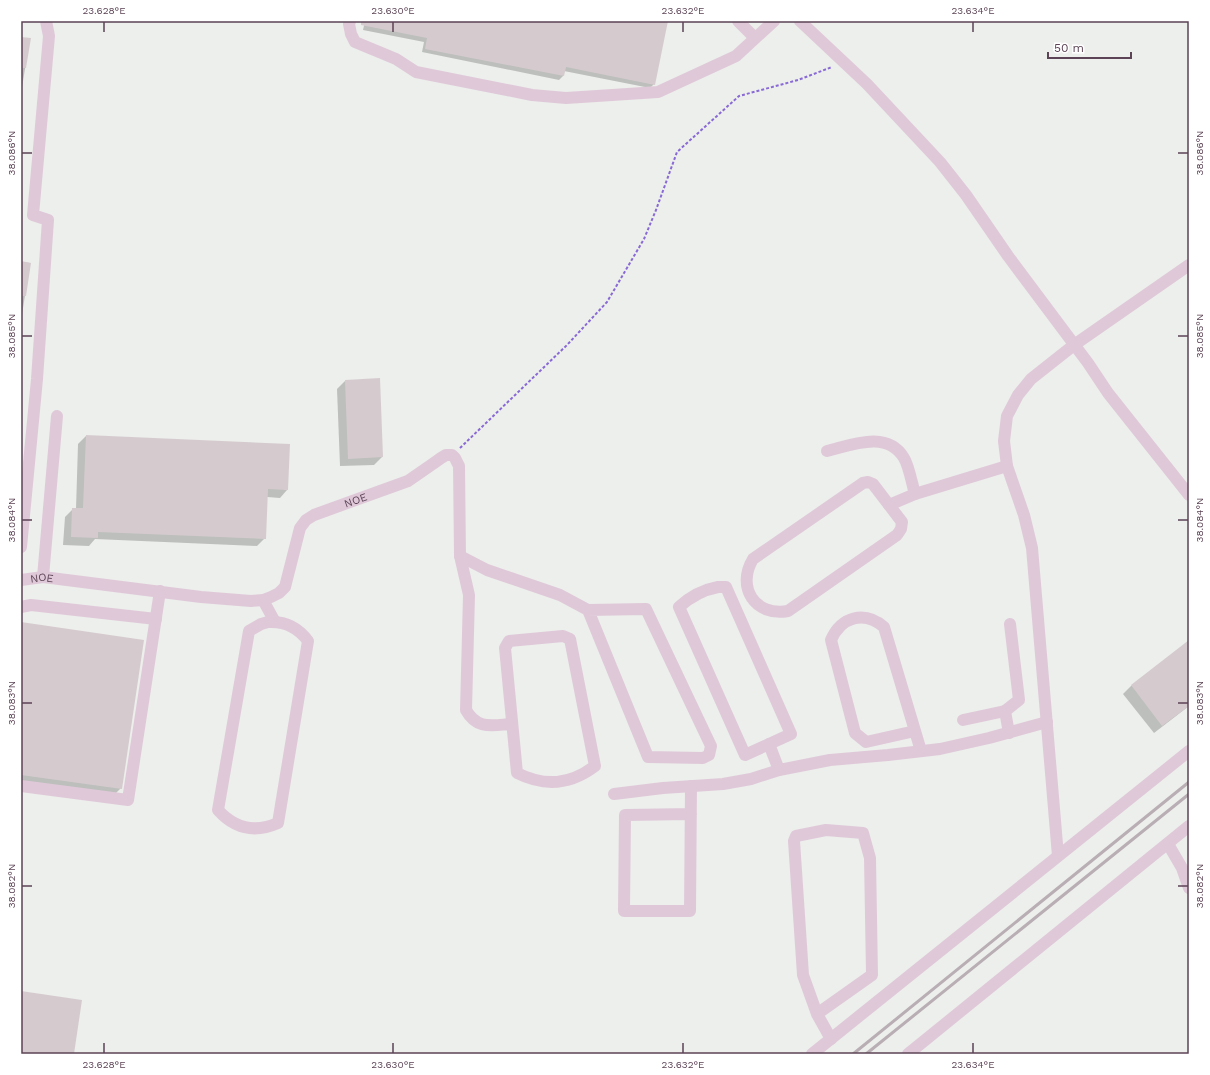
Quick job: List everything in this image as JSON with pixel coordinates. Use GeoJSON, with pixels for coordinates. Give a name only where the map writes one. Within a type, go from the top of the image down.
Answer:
{"type":"FeatureCollection","features":[{"type":"Feature","properties":{"kind":"street"},"geometry":{"type":"LineString","coordinates":[[21,547],[37,379],[48,220],[33,215],[49,36],[46,21]]}},
{"type":"Feature","properties":{"kind":"street"},"geometry":{"type":"LineString","coordinates":[[350,21],[349,24],[351,34],[355,42],[396,59],[416,72],[532,95],[566,98],[658,92],[736,56],[774,21]]}},
{"type":"Feature","properties":{"kind":"street"},"geometry":{"type":"LineString","coordinates":[[738,21],[755,38]]}},
{"type":"Feature","properties":{"kind":"street"},"geometry":{"type":"LineString","coordinates":[[800,21],[867,84],[940,162],[966,195],[1008,256],[1108,393],[1189,495]]}},
{"type":"Feature","properties":{"kind":"street"},"geometry":{"type":"LineString","coordinates":[[1058,856],[1032,548],[1024,515],[1007,466],[1004,441],[1007,416],[1018,395],[1031,379],[1074,345],[1189,265]]}},
{"type":"Feature","properties":{"kind":"street"},"geometry":{"type":"LineString","coordinates":[[43,577],[57,416]]}},
{"type":"Feature","properties":{"kind":"street"},"geometry":{"type":"LineString","coordinates":[[827,451],[871,441],[883,442],[896,449],[904,459],[915,494]]}},
{"type":"Feature","properties":{"kind":"street","name":"NOE"},"geometry":{"type":"LineString","coordinates":[[21,580],[43,577],[251,601],[263,600],[279,593],[285,587],[300,528],[306,520],[314,515],[408,481],[446,455],[452,455]]}},
{"type":"Feature","properties":{"kind":"street"},"geometry":{"type":"LineString","coordinates":[[452,455],[459,466],[460,556],[468,596],[466,710],[470,717],[477,723],[487,725],[512,724]]}},
{"type":"Feature","properties":{"kind":"street"},"geometry":{"type":"LineString","coordinates":[[889,505],[915,494],[1007,466]]}},
{"type":"Feature","properties":{"kind":"street"},"geometry":{"type":"LineString","coordinates":[[868,482],[873,484],[889,505],[902,522],[901,529],[897,535],[788,611],[769,611],[758,605],[753,600],[747,587],[746,580],[753,559],[862,483],[868,482]]}},
{"type":"Feature","properties":{"kind":"street"},"geometry":{"type":"LineString","coordinates":[[460,556],[487,570],[560,596],[588,610],[646,609],[711,746],[709,755],[703,758],[648,757],[588,610]]}},
{"type":"Feature","properties":{"kind":"street"},"geometry":{"type":"LineString","coordinates":[[718,587],[726,587],[788,727],[791,734],[769,744],[745,755],[679,607],[702,591],[718,587]]}},
{"type":"Feature","properties":{"kind":"street"},"geometry":{"type":"LineString","coordinates":[[21,786],[128,800],[160,591]]}},
{"type":"Feature","properties":{"kind":"street"},"geometry":{"type":"LineString","coordinates":[[263,600],[275,622]]}},
{"type":"Feature","properties":{"kind":"street"},"geometry":{"type":"LineString","coordinates":[[21,607],[31,605],[156,619]]}},
{"type":"Feature","properties":{"kind":"street"},"geometry":{"type":"LineString","coordinates":[[915,731],[866,742],[855,733],[831,640],[837,628],[842,624],[854,618],[867,618],[884,627],[921,751]]}},
{"type":"Feature","properties":{"kind":"street"},"geometry":{"type":"LineString","coordinates":[[275,622],[282,622],[294,627],[308,641],[278,823],[266,828],[253,829],[237,825],[223,816],[218,810],[249,631],[261,624],[275,622]]}},
{"type":"Feature","properties":{"kind":"street"},"geometry":{"type":"LineString","coordinates":[[963,720],[1005,711],[1019,700],[1010,624]]}},
{"type":"Feature","properties":{"kind":"street"},"geometry":{"type":"LineString","coordinates":[[563,636],[570,639],[595,766],[579,776],[561,782],[543,782],[517,773],[512,724],[505,648],[509,642],[563,636]]}},
{"type":"Feature","properties":{"kind":"street"},"geometry":{"type":"LineString","coordinates":[[1005,711],[1009,733]]}},
{"type":"Feature","properties":{"kind":"street"},"geometry":{"type":"LineString","coordinates":[[614,794],[663,788],[723,784],[751,779],[779,770],[830,760],[940,749],[1009,733],[1047,722]]}},
{"type":"Feature","properties":{"kind":"street"},"geometry":{"type":"LineString","coordinates":[[769,744],[779,770]]}},
{"type":"Feature","properties":{"kind":"street"},"geometry":{"type":"LineString","coordinates":[[812,1054],[1189,751]]}},
{"type":"Feature","properties":{"kind":"street"},"geometry":{"type":"LineString","coordinates":[[691,786],[691,814],[690,911],[624,911],[625,815],[691,814]]}},
{"type":"Feature","properties":{"kind":"street"},"geometry":{"type":"LineString","coordinates":[[908,1054],[1189,826]]}},
{"type":"Feature","properties":{"kind":"street"},"geometry":{"type":"LineString","coordinates":[[817,1014],[872,975],[870,858],[863,832],[826,830],[796,836],[794,841],[803,975],[817,1014],[831,1039]]}},
{"type":"Feature","properties":{"kind":"street"},"geometry":{"type":"LineString","coordinates":[[1168,844],[1182,868],[1189,888]]}},
{"type":"Feature","properties":{"kind":"path"},"geometry":{"type":"LineString","coordinates":[[452,455],[567,345],[607,302],[644,238],[677,152],[739,96],[798,80],[844,62]]}},
{"type":"Feature","properties":{"kind":"building"},"geometry":{"type":"Polygon","coordinates":[[[361,21],[668,21],[655,85],[566,67],[564,76],[425,49],[427,38],[361,25],[361,21]]]}},
{"type":"Feature","properties":{"kind":"building"},"geometry":{"type":"Polygon","coordinates":[[[21,37],[31,38],[26,68],[21,68],[21,37]]]}},
{"type":"Feature","properties":{"kind":"building"},"geometry":{"type":"Polygon","coordinates":[[[21,261],[31,263],[26,296],[21,296],[21,261]]]}},
{"type":"Feature","properties":{"kind":"building"},"geometry":{"type":"Polygon","coordinates":[[[380,378],[383,457],[348,459],[345,380],[380,378]]]}},
{"type":"Feature","properties":{"kind":"building"},"geometry":{"type":"Polygon","coordinates":[[[86,435],[290,444],[288,490],[268,489],[266,539],[98,532],[98,538],[71,537],[72,508],[83,508],[86,435]]]}},
{"type":"Feature","properties":{"kind":"building"},"geometry":{"type":"Polygon","coordinates":[[[21,622],[144,640],[122,789],[21,775],[21,622]]]}},
{"type":"Feature","properties":{"kind":"building"},"geometry":{"type":"Polygon","coordinates":[[[1189,640],[1189,706],[1162,726],[1131,685],[1189,640]]]}},
{"type":"Feature","properties":{"kind":"building"},"geometry":{"type":"Polygon","coordinates":[[[21,991],[82,1000],[74,1054],[21,1054],[21,991]]]}},
{"type":"Feature","properties":{"kind":"railway"},"geometry":{"type":"LineString","coordinates":[[853,1054],[1189,782]]}},
{"type":"Feature","properties":{"kind":"railway"},"geometry":{"type":"LineString","coordinates":[[866,1054],[1189,794]]}}]}
